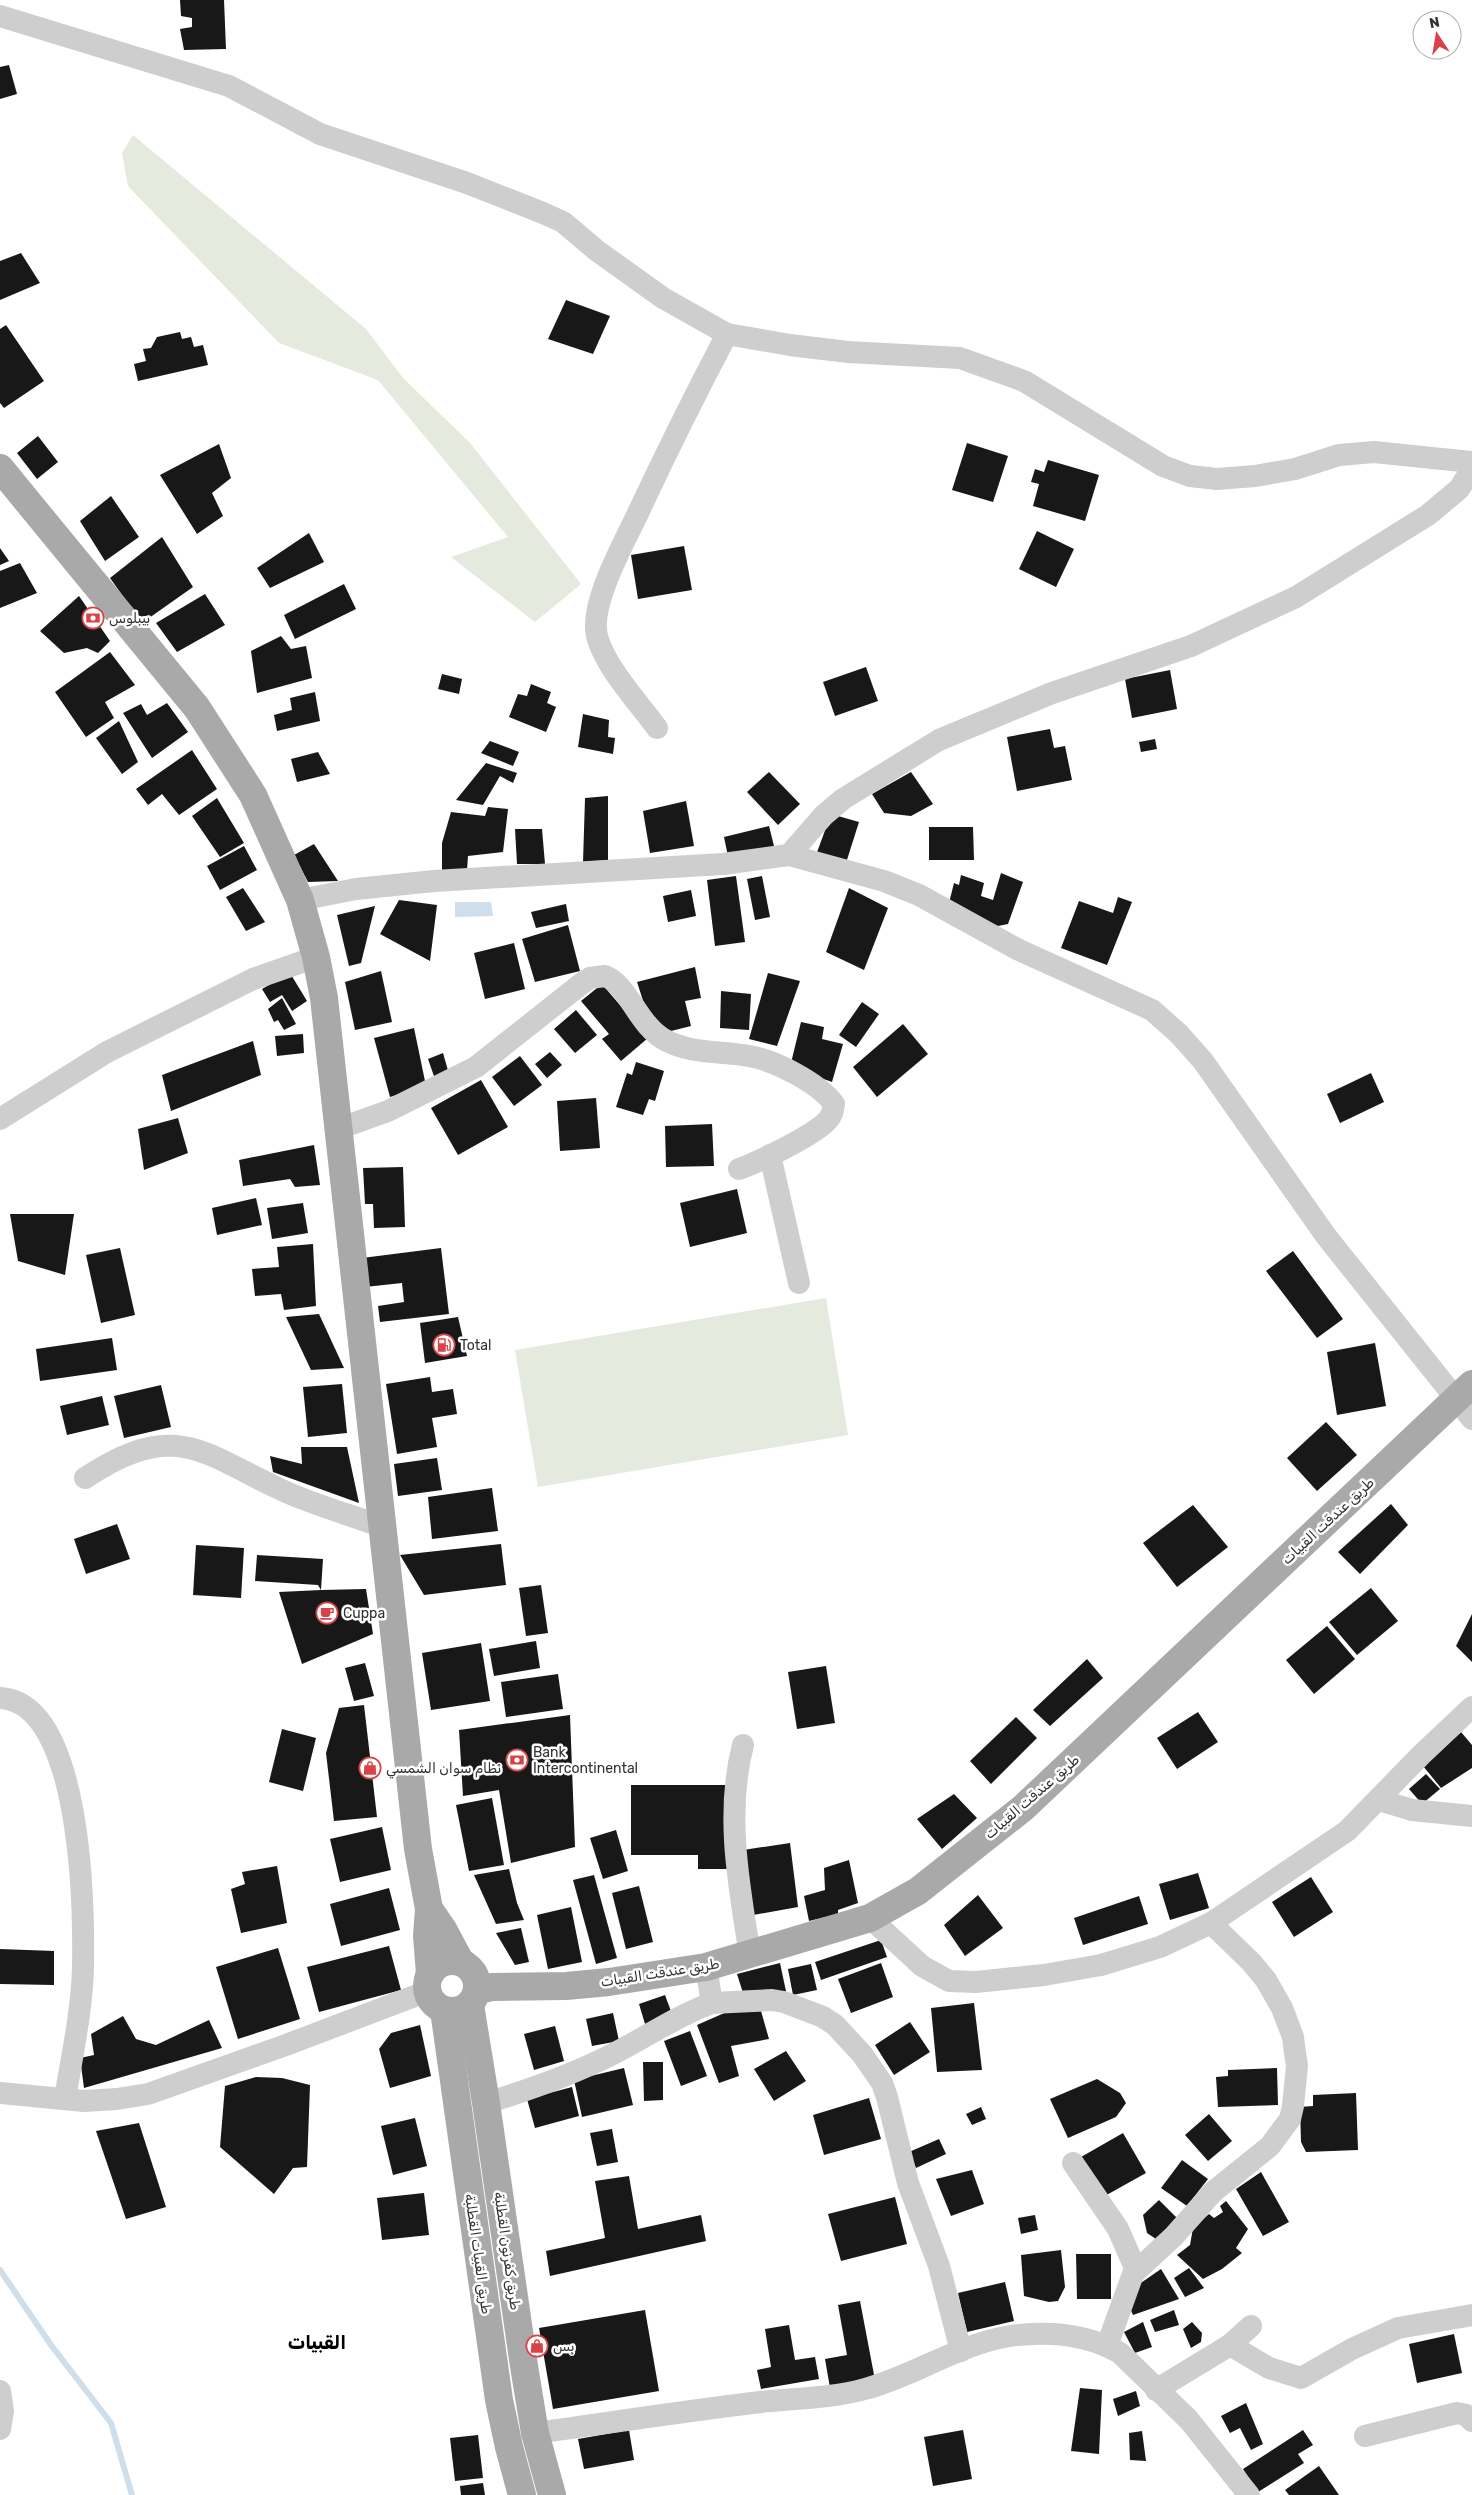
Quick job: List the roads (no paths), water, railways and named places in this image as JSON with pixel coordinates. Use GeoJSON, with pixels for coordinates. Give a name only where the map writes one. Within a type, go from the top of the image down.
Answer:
{"type":"FeatureCollection","features":[{"type":"Feature","properties":{"kind":"main road"},"geometry":{"type":"LineString","coordinates":[[0,468],[197,708],[253,795],[300,900],[316,957],[324,998],[418,1849],[429,1909],[427,1936],[450,1994],[474,1972],[460,1961],[444,1931],[429,1909]]}},
{"type":"Feature","properties":{"kind":"main road","name":"طريق عندقت القبيات"},"geometry":{"type":"LineString","coordinates":[[450,1994],[492,1987],[566,1986],[609,1982],[706,1967],[870,1918],[918,1891],[1023,1808],[1467,1400]]}},
{"type":"Feature","properties":{"kind":"main road","name":"طريق كفرنون القطلبة"},"geometry":{"type":"LineString","coordinates":[[450,1994],[486,2102],[535,2433],[552,2495]]}},
{"type":"Feature","properties":{"kind":"main road","name":"طريق القبيات القطلبة"},"geometry":{"type":"LineString","coordinates":[[450,1994],[499,2400],[522,2495]]}},
{"type":"Feature","properties":{"kind":"street"},"geometry":{"type":"LineString","coordinates":[[0,16],[229,86],[320,134],[467,182],[563,222],[596,250],[663,298],[699,320],[727,334],[790,345],[848,352],[960,358],[1024,381],[1163,466],[1190,476],[1217,479],[1256,476],[1295,469],[1339,455],[1374,452],[1472,462]]}},
{"type":"Feature","properties":{"kind":"street"},"geometry":{"type":"LineString","coordinates":[[657,728],[602,650],[597,635],[597,618],[608,579],[676,433],[727,334]]}},
{"type":"Feature","properties":{"kind":"street"},"geometry":{"type":"LineString","coordinates":[[789,856],[824,815],[843,799],[938,740],[1052,693],[1191,646],[1296,597],[1428,515],[1459,489],[1472,469]]}},
{"type":"Feature","properties":{"kind":"street"},"geometry":{"type":"LineString","coordinates":[[300,900],[356,889],[434,881],[723,864],[789,856],[884,882],[919,896],[1019,950],[1152,1010],[1179,1034],[1203,1061],[1326,1236],[1414,1349],[1467,1400]]}},
{"type":"Feature","properties":{"kind":"street"},"geometry":{"type":"LineString","coordinates":[[0,1119],[107,1052],[253,979],[316,957]]}},
{"type":"Feature","properties":{"kind":"street"},"geometry":{"type":"LineString","coordinates":[[338,1129],[388,1111],[476,1067],[581,984],[590,978],[605,976],[616,983],[651,1031],[665,1040],[700,1052],[751,1056],[799,1077],[827,1094],[834,1104],[833,1112],[821,1126],[770,1155],[739,1169]]}},
{"type":"Feature","properties":{"kind":"street"},"geometry":{"type":"LineString","coordinates":[[770,1155],[799,1283]]}},
{"type":"Feature","properties":{"kind":"street"},"geometry":{"type":"LineString","coordinates":[[85,1478],[126,1454],[168,1445],[191,1447],[215,1455],[293,1495],[383,1527]]}},
{"type":"Feature","properties":{"kind":"street"},"geometry":{"type":"LineString","coordinates":[[0,1698],[11,1698],[40,1720],[57,1750],[66,1776],[80,1867],[83,1968],[65,2099]]}},
{"type":"Feature","properties":{"kind":"street"},"geometry":{"type":"LineString","coordinates":[[870,1918],[922,1966],[949,1980],[976,1982],[1044,1975],[1101,1965],[1160,1947],[1211,1923],[1347,1831],[1421,1755],[1472,1708]]}},
{"type":"Feature","properties":{"kind":"street"},"geometry":{"type":"LineString","coordinates":[[742,1745],[735,1783],[734,1819],[741,1905],[750,1955]]}},
{"type":"Feature","properties":{"kind":"street"},"geometry":{"type":"LineString","coordinates":[[1379,1800],[1412,1810],[1472,1816]]}},
{"type":"Feature","properties":{"kind":"street"},"geometry":{"type":"LineString","coordinates":[[1107,2346],[1130,2278],[1136,2270],[1155,2256],[1220,2186],[1270,2146],[1290,2119],[1294,2106],[1297,2066],[1292,2037],[1282,2008],[1266,1980],[1252,1963],[1211,1923]]}},
{"type":"Feature","properties":{"kind":"street"},"geometry":{"type":"LineString","coordinates":[[706,1967],[712,2003]]}},
{"type":"Feature","properties":{"kind":"street"},"geometry":{"type":"LineString","coordinates":[[0,2093],[65,2099],[102,2100],[148,2094],[286,2045],[450,1994]]}},
{"type":"Feature","properties":{"kind":"street"},"geometry":{"type":"LineString","coordinates":[[486,2102],[564,2077],[612,2055],[693,2010],[712,2003],[772,2000],[784,2002],[823,2017],[835,2025],[871,2066],[887,2097],[908,2183],[938,2266],[961,2351]]}},
{"type":"Feature","properties":{"kind":"street"},"geometry":{"type":"LineString","coordinates":[[1073,2163],[1118,2229],[1136,2270]]}},
{"type":"Feature","properties":{"kind":"street"},"geometry":{"type":"LineString","coordinates":[[1230,2346],[1268,2368],[1301,2378],[1352,2349],[1398,2328],[1472,2315]]}},
{"type":"Feature","properties":{"kind":"street"},"geometry":{"type":"LineString","coordinates":[[1156,2390],[1230,2346],[1251,2326]]}},
{"type":"Feature","properties":{"kind":"street"},"geometry":{"type":"LineString","coordinates":[[535,2433],[744,2404],[850,2392],[898,2378],[961,2351],[995,2339],[1025,2335],[1071,2336],[1107,2346],[1120,2353],[1189,2420],[1250,2495]]}},
{"type":"Feature","properties":{"kind":"street"},"geometry":{"type":"LineString","coordinates":[[0,2391],[3,2411],[0,2429]]}},
{"type":"Feature","properties":{"kind":"street"},"geometry":{"type":"LineString","coordinates":[[1365,2436],[1457,2413],[1466,2415],[1472,2421]]}},
{"type":"Feature","properties":{"kind":"water"},"geometry":{"type":"Polygon","coordinates":[[[455,902],[491,902],[493,916],[455,917],[455,902]]]}},
{"type":"Feature","properties":{"kind":"waterway"},"geometry":{"type":"LineString","coordinates":[[0,2270],[51,2345],[111,2423],[132,2495]]}},
{"type":"Feature","properties":{"kind":"place","name":"بيبلوس"},"geometry":{"type":"Point","coordinates":[93,618]}},
{"type":"Feature","properties":{"kind":"place","name":"Total"},"geometry":{"type":"Point","coordinates":[444,1345]}},
{"type":"Feature","properties":{"kind":"place","name":"Cuppa"},"geometry":{"type":"Point","coordinates":[327,1613]}},
{"type":"Feature","properties":{"kind":"place","name":"Bank Intercontinental"},"geometry":{"type":"Point","coordinates":[517,1760]}},
{"type":"Feature","properties":{"kind":"place","name":"نظام سوان الشمسي"},"geometry":{"type":"Point","coordinates":[370,1768]}},
{"type":"Feature","properties":{"kind":"place","name":"بس"},"geometry":{"type":"Point","coordinates":[537,2346]}},
{"type":"Feature","properties":{"kind":"district","name":"القبيات"},"geometry":{"type":"Point","coordinates":[317,2342]}}]}
